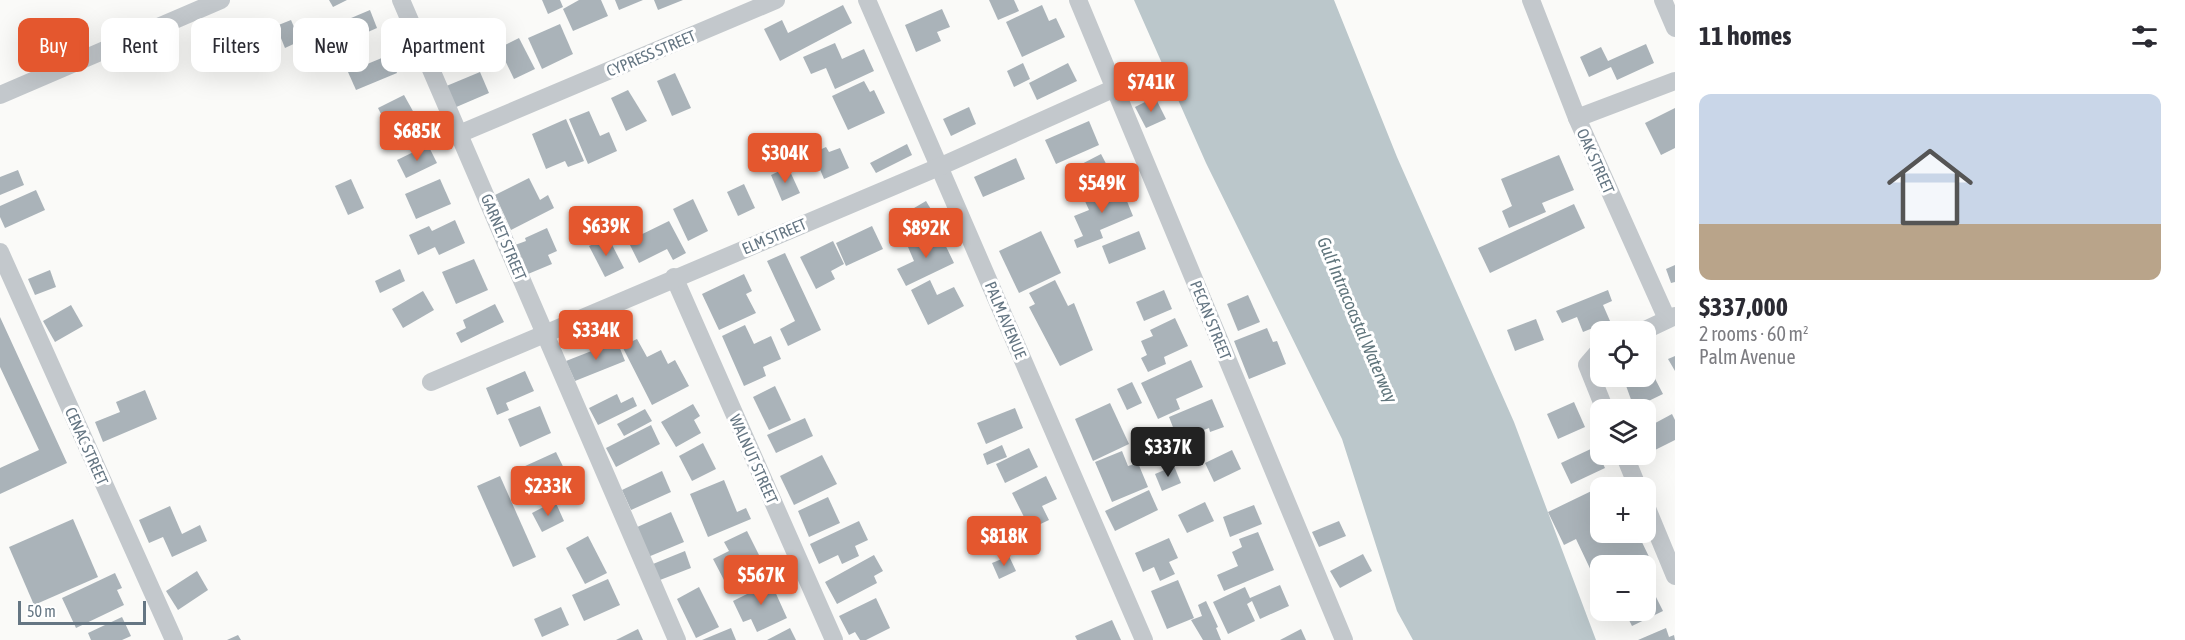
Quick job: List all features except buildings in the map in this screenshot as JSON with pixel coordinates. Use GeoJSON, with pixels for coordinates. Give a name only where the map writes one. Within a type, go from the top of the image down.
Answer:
{"type":"FeatureCollection","features":[{"type":"Feature","properties":{"kind":"street"},"geometry":{"type":"LineString","coordinates":[[0,95],[221,0]]}},
{"type":"Feature","properties":{"kind":"street","name":"GARNET STREET"},"geometry":{"type":"LineString","coordinates":[[401,0],[677,640]]}},
{"type":"Feature","properties":{"kind":"street","name":"CYPRESS STREET"},"geometry":{"type":"LineString","coordinates":[[459,134],[776,0]]}},
{"type":"Feature","properties":{"kind":"street","name":"PALM AVENUE"},"geometry":{"type":"LineString","coordinates":[[867,0],[1144,640]]}},
{"type":"Feature","properties":{"kind":"street","name":"PECAN STREET"},"geometry":{"type":"LineString","coordinates":[[1078,0],[1344,640]]}},
{"type":"Feature","properties":{"kind":"street","name":"OAK STREET"},"geometry":{"type":"LineString","coordinates":[[1531,0],[1577,118],[1671,318]]}},
{"type":"Feature","properties":{"kind":"street"},"geometry":{"type":"LineString","coordinates":[[1663,0],[1675,28]]}},
{"type":"Feature","properties":{"kind":"street"},"geometry":{"type":"LineString","coordinates":[[1577,118],[1675,81]]}},
{"type":"Feature","properties":{"kind":"street","name":"ELM STREET"},"geometry":{"type":"LineString","coordinates":[[431,382],[939,167],[1115,88]]}},
{"type":"Feature","properties":{"kind":"street","name":"CENAC STREET"},"geometry":{"type":"LineString","coordinates":[[0,252],[174,640]]}},
{"type":"Feature","properties":{"kind":"street","name":"WALNUT STREET"},"geometry":{"type":"LineString","coordinates":[[674,278],[834,640]]}},
{"type":"Feature","properties":{"kind":"street"},"geometry":{"type":"LineString","coordinates":[[1656,325],[1671,318]]}},
{"type":"Feature","properties":{"kind":"street"},"geometry":{"type":"LineString","coordinates":[[1656,530],[1674,573]]}},
{"type":"Feature","properties":{"kind":"water","name":"Gulf Intracoastal Waterway"},"geometry":{"type":"Polygon","coordinates":[[[1134,0],[1334,0],[1397,157],[1514,422],[1596,640],[1413,640],[1397,611],[1342,439],[1206,163],[1134,0]]]}}]}
